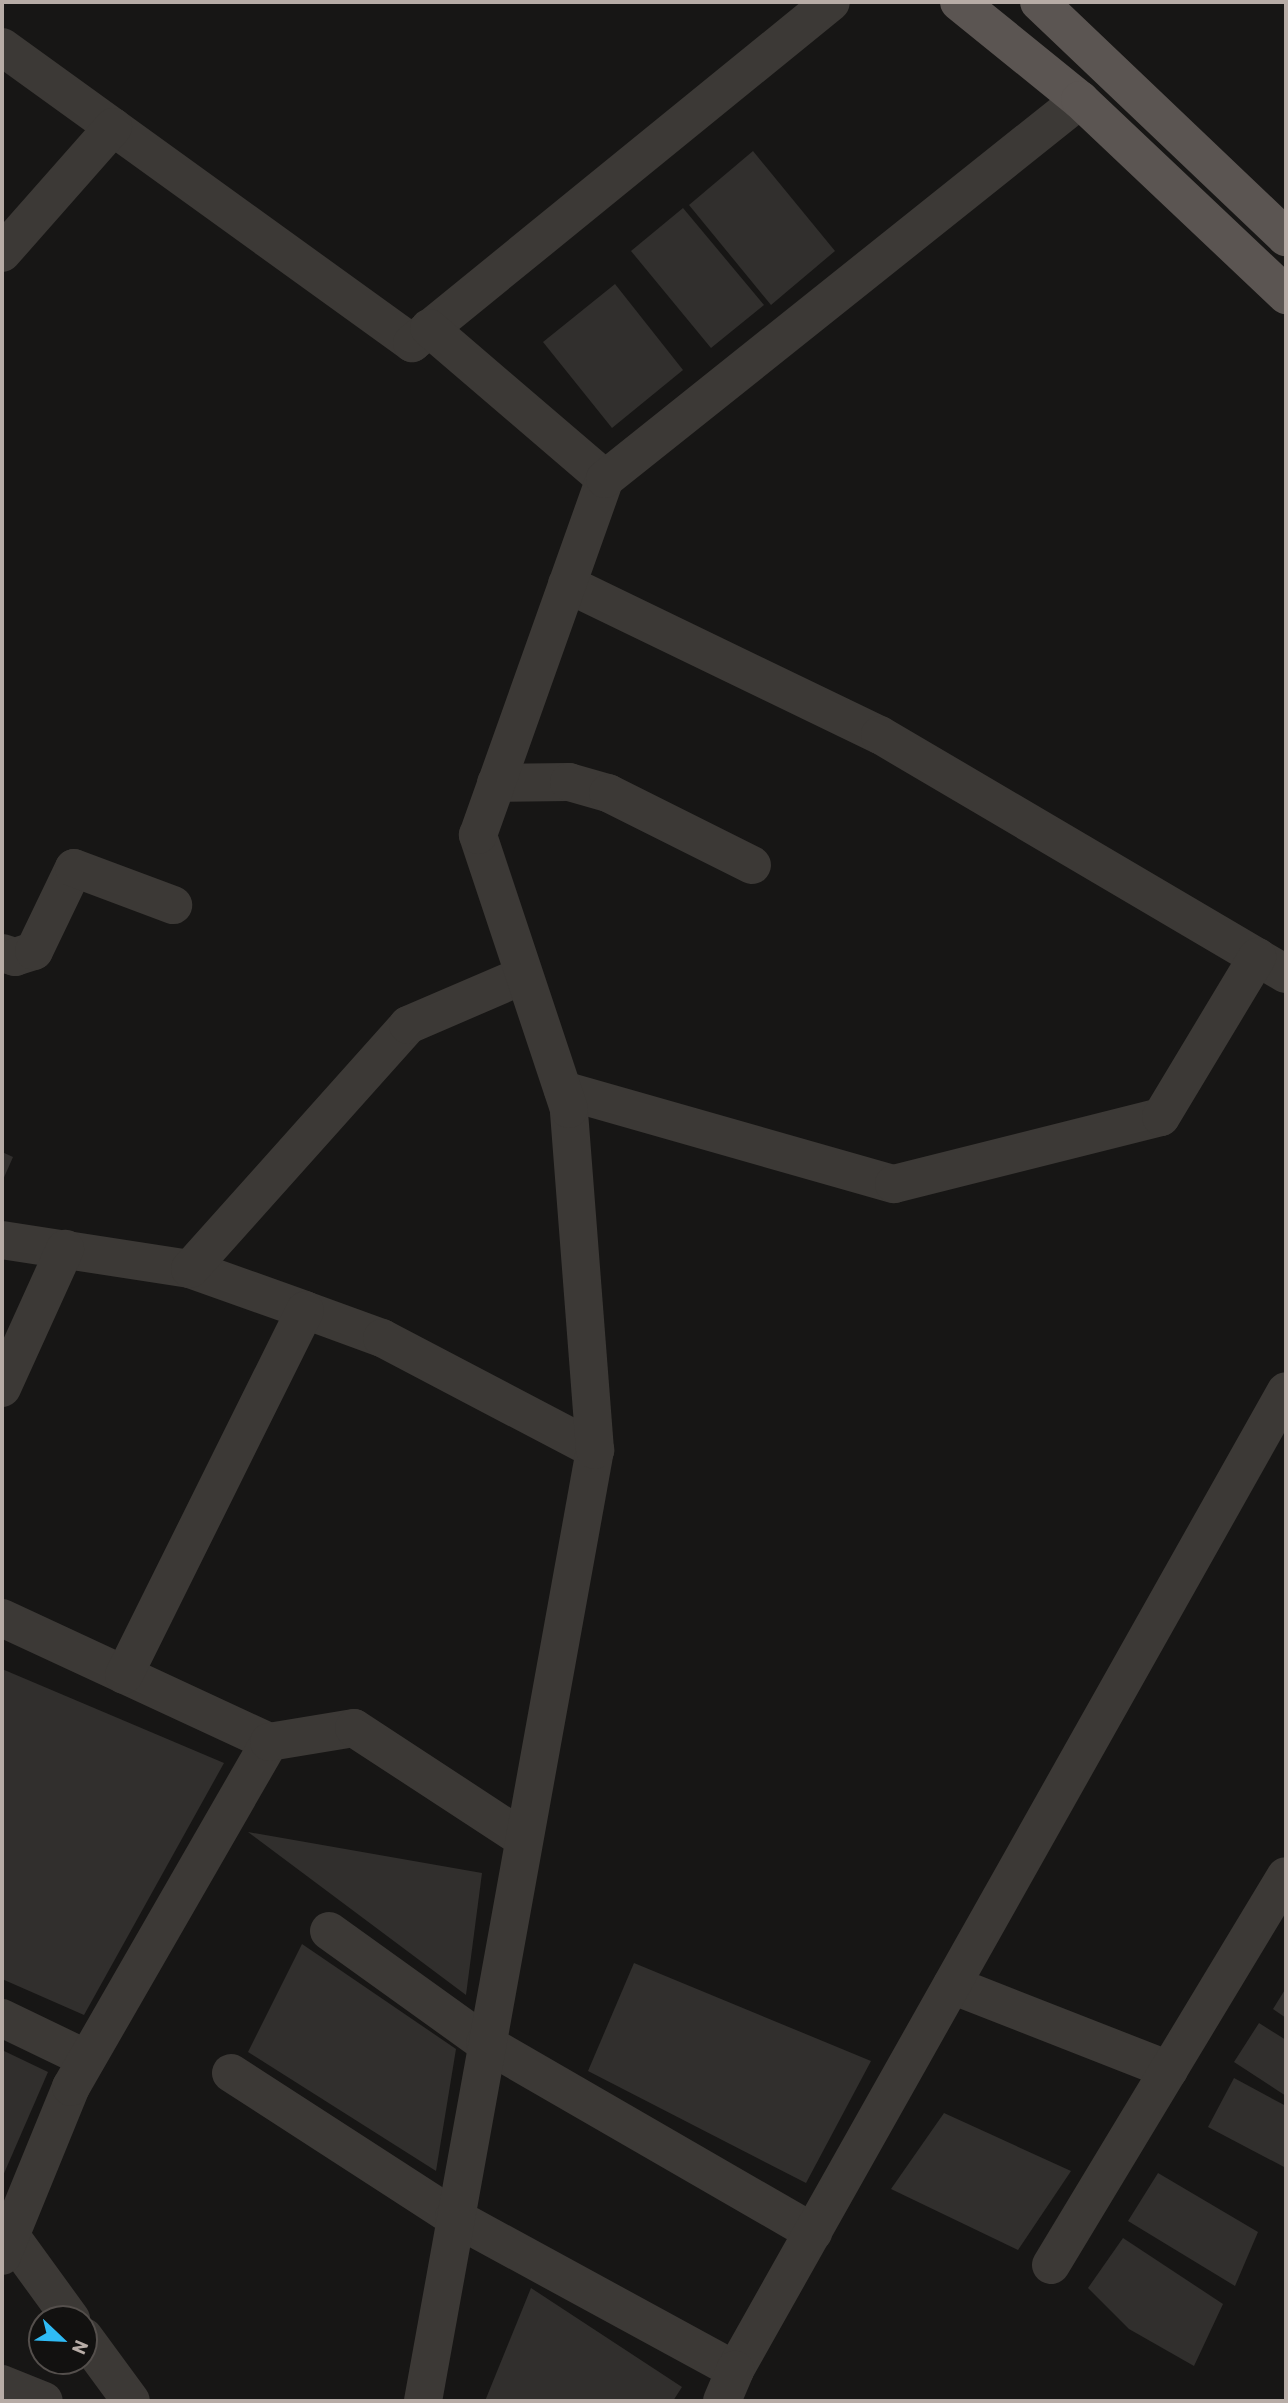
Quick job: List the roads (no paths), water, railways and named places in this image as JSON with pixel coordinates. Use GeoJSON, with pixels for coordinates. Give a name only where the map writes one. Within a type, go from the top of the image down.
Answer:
{"type":"FeatureCollection","features":[{"type":"Feature","properties":{"kind":"main road"},"geometry":{"type":"LineString","coordinates":[[959,2],[1080,100],[1286,295]]}},
{"type":"Feature","properties":{"kind":"main road"},"geometry":{"type":"LineString","coordinates":[[1039,2],[1286,237]]}},
{"type":"Feature","properties":{"kind":"street"},"geometry":{"type":"LineString","coordinates":[[2,47],[412,343],[831,2]]}},
{"type":"Feature","properties":{"kind":"street"},"geometry":{"type":"LineString","coordinates":[[423,2401],[522,1838],[595,1450],[569,1109],[478,835],[605,479],[1080,100]]}},
{"type":"Feature","properties":{"kind":"street"},"geometry":{"type":"LineString","coordinates":[[2,253],[113,127]]}},
{"type":"Feature","properties":{"kind":"street"},"geometry":{"type":"LineString","coordinates":[[429,328],[605,479]]}},
{"type":"Feature","properties":{"kind":"street"},"geometry":{"type":"LineString","coordinates":[[563,1090],[894,1184],[1161,1116],[1272,966],[880,735],[567,584]]}},
{"type":"Feature","properties":{"kind":"street"},"geometry":{"type":"LineString","coordinates":[[496,783],[569,782],[588,786],[752,865]]}},
{"type":"Feature","properties":{"kind":"street"},"geometry":{"type":"LineString","coordinates":[[2,953],[15,957],[34,951],[74,868],[173,905]]}},
{"type":"Feature","properties":{"kind":"street"},"geometry":{"type":"LineString","coordinates":[[190,1269],[408,1026],[524,975]]}},
{"type":"Feature","properties":{"kind":"street"},"geometry":{"type":"LineString","coordinates":[[2,1240],[190,1269],[382,1338],[595,1450]]}},
{"type":"Feature","properties":{"kind":"street"},"geometry":{"type":"LineString","coordinates":[[2,1388],[65,1249]]}},
{"type":"Feature","properties":{"kind":"street"},"geometry":{"type":"LineString","coordinates":[[124,1675],[305,1310]]}},
{"type":"Feature","properties":{"kind":"street"},"geometry":{"type":"LineString","coordinates":[[231,2073],[454,2217],[729,2385],[1286,1391]]}},
{"type":"Feature","properties":{"kind":"street"},"geometry":{"type":"LineString","coordinates":[[2,1618],[269,1742],[354,1728],[522,1838]]}},
{"type":"Feature","properties":{"kind":"street"},"geometry":{"type":"LineString","coordinates":[[59,2305],[6,2246],[87,2059],[269,1742]]}},
{"type":"Feature","properties":{"kind":"street"},"geometry":{"type":"LineString","coordinates":[[1051,2265],[1286,1876]]}},
{"type":"Feature","properties":{"kind":"street"},"geometry":{"type":"LineString","coordinates":[[329,1931],[485,2043],[813,2232]]}},
{"type":"Feature","properties":{"kind":"street"},"geometry":{"type":"LineString","coordinates":[[952,1985],[1169,2070]]}},
{"type":"Feature","properties":{"kind":"street"},"geometry":{"type":"LineString","coordinates":[[2,2018],[87,2059]]}},
{"type":"Feature","properties":{"kind":"street"},"geometry":{"type":"LineString","coordinates":[[98,2356],[131,2401]]}},
{"type":"Feature","properties":{"kind":"street"},"geometry":{"type":"LineString","coordinates":[[2,2384],[44,2401]]}}]}
